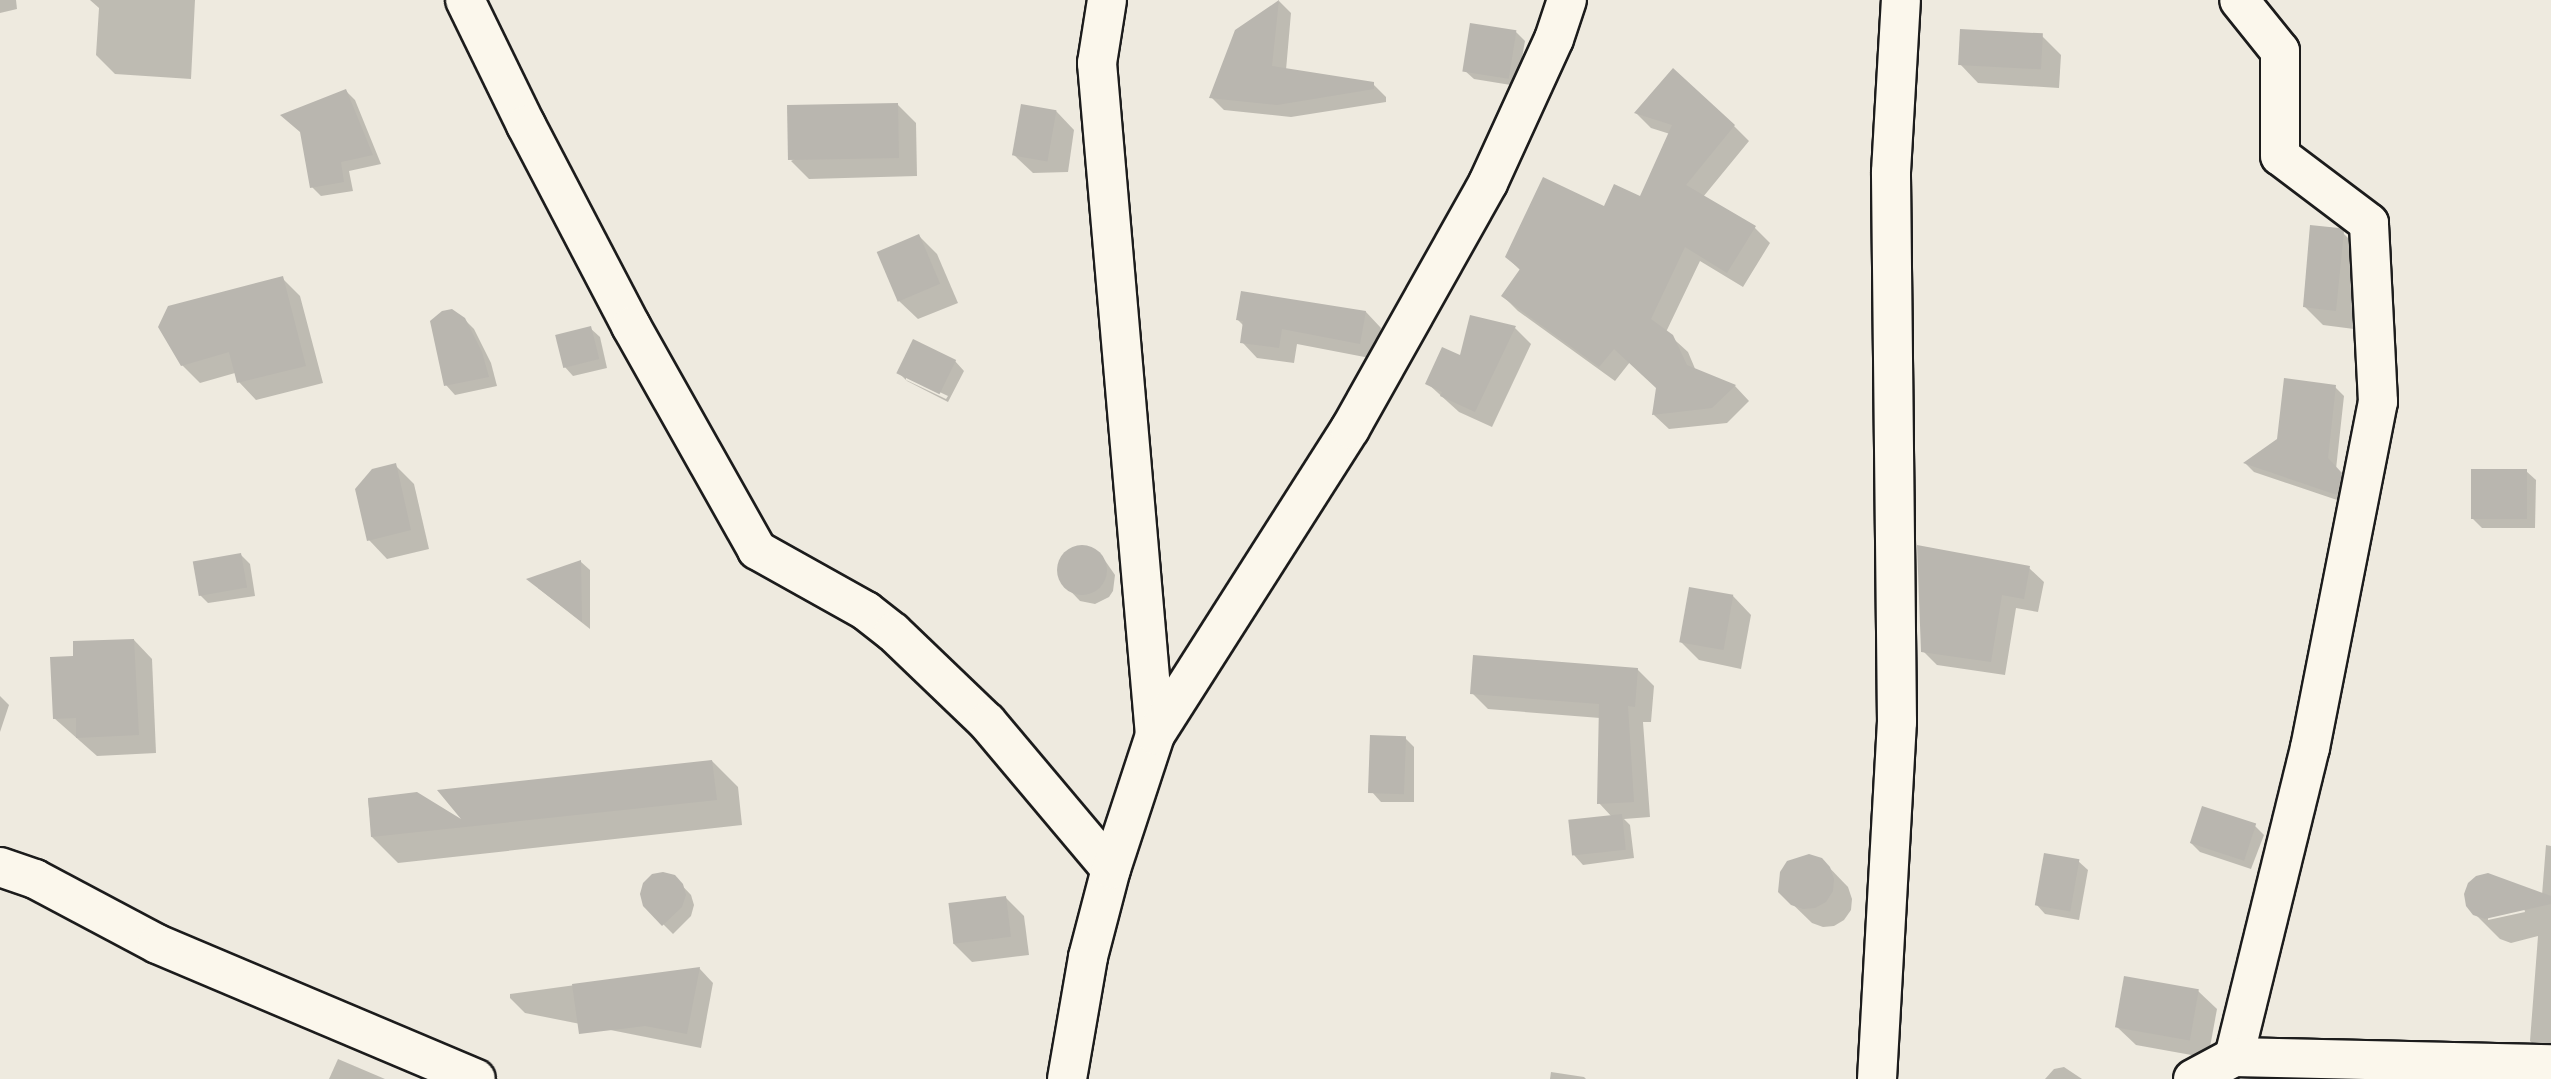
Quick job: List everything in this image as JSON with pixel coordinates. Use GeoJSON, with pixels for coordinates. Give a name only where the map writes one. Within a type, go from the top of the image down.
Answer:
{"type":"FeatureCollection","features":[{"type":"Feature","properties":{"kind":"street"},"geometry":{"type":"LineString","coordinates":[[465,0],[526,125],[631,326],[757,550],[866,611],[893,632],[987,722],[1111,869]]}},
{"type":"Feature","properties":{"kind":"street"},"geometry":{"type":"LineString","coordinates":[[1107,0],[1097,63],[1155,736]]}},
{"type":"Feature","properties":{"kind":"street"},"geometry":{"type":"LineString","coordinates":[[1066,1077],[1088,957],[1111,869],[1155,736],[1350,429],[1482,195],[1554,39],[1567,0]]}},
{"type":"Feature","properties":{"kind":"street"},"geometry":{"type":"LineString","coordinates":[[1877,1079],[1896,722],[1891,172],[1901,0]]}},
{"type":"Feature","properties":{"kind":"street"},"geometry":{"type":"LineString","coordinates":[[2234,1057],[2311,748],[2378,402],[2369,223],[2280,156],[2280,51],[2239,0]]}},
{"type":"Feature","properties":{"kind":"street"},"geometry":{"type":"LineString","coordinates":[[0,867],[35,879],[157,944],[476,1079]]}},
{"type":"Feature","properties":{"kind":"street"},"geometry":{"type":"LineString","coordinates":[[2193,1079],[2234,1057],[2551,1064]]}},
{"type":"Feature","properties":{"kind":"building"},"geometry":{"type":"Polygon","coordinates":[[[1279,0],[1272,66],[1374,82],[1374,89],[1277,105],[1209,98],[1235,30],[1279,0]]]}},
{"type":"Feature","properties":{"kind":"building"},"geometry":{"type":"Polygon","coordinates":[[[1470,23],[1516,30],[1509,79],[1462,71],[1470,23]]]}},
{"type":"Feature","properties":{"kind":"building"},"geometry":{"type":"Polygon","coordinates":[[[1960,29],[2043,33],[2041,69],[1958,65],[1960,29]]]}},
{"type":"Feature","properties":{"kind":"building"},"geometry":{"type":"Polygon","coordinates":[[[1673,68],[1735,125],[1686,185],[1756,226],[1727,273],[1685,247],[1651,319],[1673,335],[1687,365],[1736,385],[1712,408],[1652,415],[1656,388],[1614,349],[1599,367],[1501,296],[1520,269],[1505,257],[1543,177],[1604,206],[1614,184],[1640,196],[1672,125],[1634,113],[1673,68]]]}},
{"type":"Feature","properties":{"kind":"building"},"geometry":{"type":"Polygon","coordinates":[[[346,89],[373,155],[341,162],[344,182],[310,188],[300,132],[280,115],[346,89]]]}},
{"type":"Feature","properties":{"kind":"building"},"geometry":{"type":"Polygon","coordinates":[[[898,103],[899,158],[788,160],[787,105],[898,103]]]}},
{"type":"Feature","properties":{"kind":"building"},"geometry":{"type":"Polygon","coordinates":[[[1021,104],[1056,110],[1047,161],[1012,155],[1021,104]]]}},
{"type":"Feature","properties":{"kind":"building"},"geometry":{"type":"Polygon","coordinates":[[[2310,225],[2344,231],[2336,311],[2303,307],[2310,225]]]}},
{"type":"Feature","properties":{"kind":"building"},"geometry":{"type":"Polygon","coordinates":[[[919,234],[940,284],[898,302],[877,252],[919,234]]]}},
{"type":"Feature","properties":{"kind":"building"},"geometry":{"type":"Polygon","coordinates":[[[283,276],[306,366],[237,383],[229,352],[181,366],[158,327],[168,306],[283,276]]]}},
{"type":"Feature","properties":{"kind":"building"},"geometry":{"type":"Polygon","coordinates":[[[1241,291],[1366,311],[1360,344],[1282,329],[1279,348],[1240,343],[1243,321],[1236,320],[1241,291]]]}},
{"type":"Feature","properties":{"kind":"building"},"geometry":{"type":"Polygon","coordinates":[[[452,309],[465,318],[482,352],[489,377],[444,386],[430,321],[442,311],[452,309]]]}},
{"type":"Feature","properties":{"kind":"building"},"geometry":{"type":"Polygon","coordinates":[[[1470,315],[1516,326],[1475,412],[1440,396],[1442,392],[1425,384],[1442,347],[1460,355],[1470,315]]]}},
{"type":"Feature","properties":{"kind":"building"},"geometry":{"type":"Polygon","coordinates":[[[591,326],[599,359],[563,368],[555,335],[591,326]]]}},
{"type":"Feature","properties":{"kind":"building"},"geometry":{"type":"Polygon","coordinates":[[[913,339],[956,360],[939,394],[896,373],[913,339]]]}},
{"type":"Feature","properties":{"kind":"building"},"geometry":{"type":"Polygon","coordinates":[[[2284,378],[2336,385],[2328,458],[2342,473],[2337,495],[2243,463],[2277,439],[2284,378]]]}},
{"type":"Feature","properties":{"kind":"building"},"geometry":{"type":"Polygon","coordinates":[[[396,463],[411,530],[367,541],[355,489],[372,469],[396,463]]]}},
{"type":"Feature","properties":{"kind":"building"},"geometry":{"type":"Polygon","coordinates":[[[2471,469],[2527,469],[2527,519],[2471,519],[2471,469]]]}},
{"type":"Feature","properties":{"kind":"building"},"geometry":{"type":"Polygon","coordinates":[[[1082,545],[1100,552],[1107,570],[1100,588],[1082,595],[1064,588],[1057,570],[1064,552],[1082,545]]]}},
{"type":"Feature","properties":{"kind":"building"},"geometry":{"type":"Polygon","coordinates":[[[1917,545],[2030,566],[2024,599],[2002,595],[1991,662],[1921,652],[1917,545]]]}},
{"type":"Feature","properties":{"kind":"building"},"geometry":{"type":"Polygon","coordinates":[[[241,553],[247,587],[199,596],[193,562],[241,553]]]}},
{"type":"Feature","properties":{"kind":"building"},"geometry":{"type":"Polygon","coordinates":[[[581,560],[582,622],[526,579],[581,560]]]}},
{"type":"Feature","properties":{"kind":"building"},"geometry":{"type":"Polygon","coordinates":[[[1689,587],[1733,595],[1724,650],[1679,642],[1689,587]]]}},
{"type":"Feature","properties":{"kind":"building"},"geometry":{"type":"Polygon","coordinates":[[[134,639],[139,735],[76,738],[76,718],[53,719],[50,657],[73,656],[73,641],[134,639]]]}},
{"type":"Feature","properties":{"kind":"building"},"geometry":{"type":"Polygon","coordinates":[[[1473,655],[1638,668],[1635,707],[1628,706],[1634,802],[1597,804],[1599,704],[1470,694],[1473,655]]]}},
{"type":"Feature","properties":{"kind":"building"},"geometry":{"type":"Polygon","coordinates":[[[1370,735],[1406,736],[1404,794],[1368,793],[1370,735]]]}},
{"type":"Feature","properties":{"kind":"building"},"geometry":{"type":"Polygon","coordinates":[[[712,760],[717,800],[371,837],[368,798],[417,792],[461,819],[437,790],[712,760]]]}},
{"type":"Feature","properties":{"kind":"building"},"geometry":{"type":"Polygon","coordinates":[[[2202,806],[2256,824],[2244,861],[2190,843],[2202,806]]]}},
{"type":"Feature","properties":{"kind":"building"},"geometry":{"type":"Polygon","coordinates":[[[1622,814],[1626,850],[1572,855],[1568,820],[1622,814]]]}},
{"type":"Feature","properties":{"kind":"building"},"geometry":{"type":"Polygon","coordinates":[[[2044,853],[2079,859],[2070,911],[2035,905],[2044,853]]]}},
{"type":"Feature","properties":{"kind":"building"},"geometry":{"type":"Polygon","coordinates":[[[1809,854],[1822,858],[1830,867],[1834,879],[1833,891],[1826,902],[1815,908],[1803,909],[1791,905],[1778,892],[1780,872],[1787,861],[1809,854]]]}},
{"type":"Feature","properties":{"kind":"building"},"geometry":{"type":"Polygon","coordinates":[[[663,872],[675,875],[683,884],[686,895],[682,907],[662,926],[643,906],[640,894],[643,883],[652,874],[663,872]]]}},
{"type":"Feature","properties":{"kind":"building"},"geometry":{"type":"Polygon","coordinates":[[[2488,873],[2551,896],[2551,904],[2485,919],[2473,915],[2466,906],[2464,894],[2468,883],[2476,876],[2488,873]]]}},
{"type":"Feature","properties":{"kind":"building"},"geometry":{"type":"Polygon","coordinates":[[[1006,896],[1011,937],[953,944],[948,903],[1006,896]]]}},
{"type":"Feature","properties":{"kind":"building"},"geometry":{"type":"Polygon","coordinates":[[[700,967],[687,1034],[645,1026],[579,1034],[572,984],[700,967]]]}},
{"type":"Feature","properties":{"kind":"building"},"geometry":{"type":"Polygon","coordinates":[[[2124,976],[2199,989],[2190,1040],[2115,1027],[2124,976]]]}}]}
